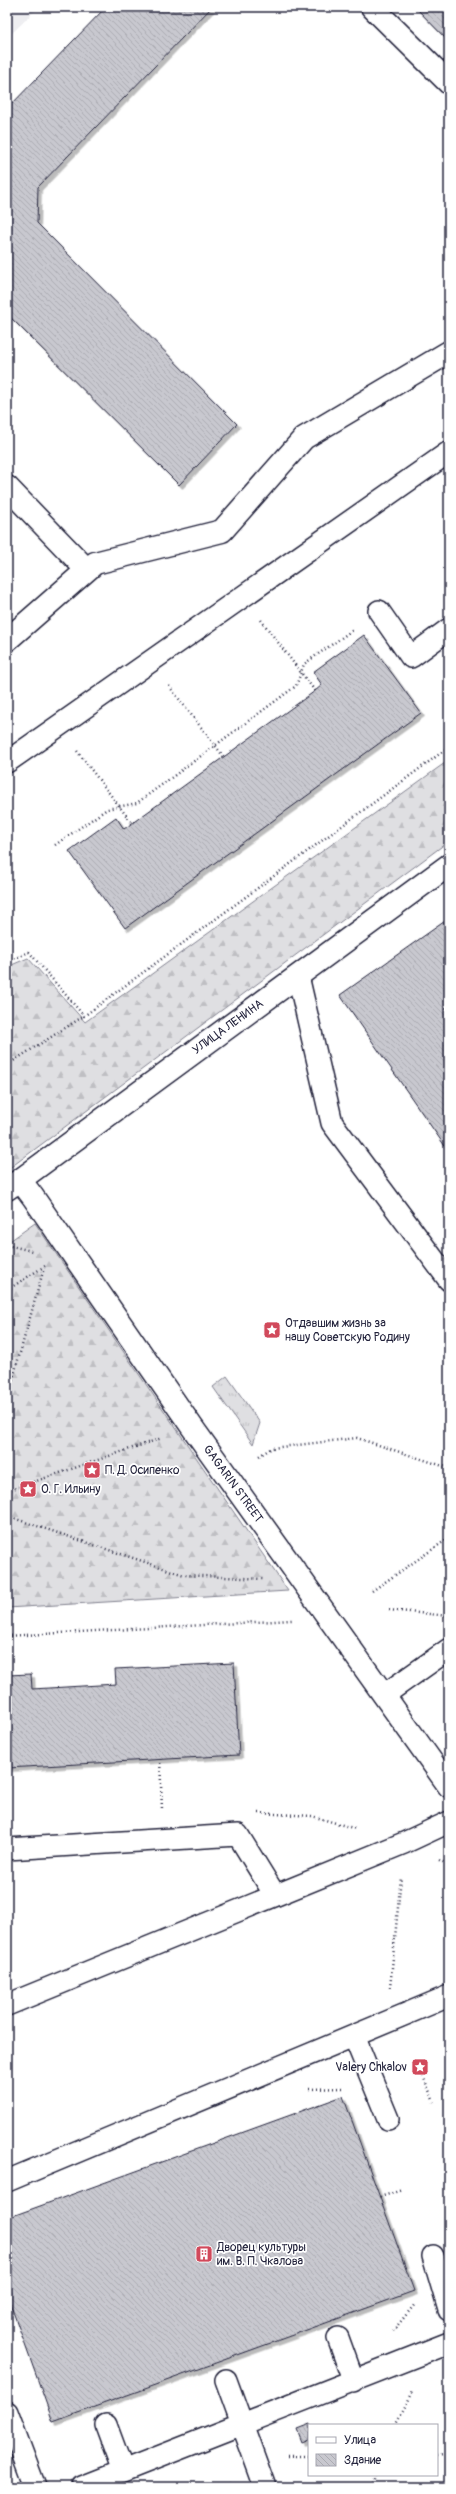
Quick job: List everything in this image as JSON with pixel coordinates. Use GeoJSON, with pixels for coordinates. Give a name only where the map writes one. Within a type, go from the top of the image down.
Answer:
{"type":"FeatureCollection","features":[{"type":"Feature","properties":{"kind":"street"},"geometry":{"type":"LineString","coordinates":[[372,7],[449,83]]}},
{"type":"Feature","properties":{"kind":"street"},"geometry":{"type":"LineString","coordinates":[[7,640],[95,563],[222,531],[304,438],[449,352]]}},
{"type":"Feature","properties":{"kind":"street"},"geometry":{"type":"LineString","coordinates":[[7,487],[87,570]]}},
{"type":"Feature","properties":{"kind":"street","name":"УЛИЦА ЛЕНИНА"},"geometry":{"type":"LineString","coordinates":[[14,1184],[449,865]]}},
{"type":"Feature","properties":{"kind":"street","name":"GAGARIN STREET"},"geometry":{"type":"LineString","coordinates":[[14,1184],[192,1427],[449,1786]]}},
{"type":"Feature","properties":{"kind":"lane"},"geometry":{"type":"LineString","coordinates":[[7,762],[449,452]]}},
{"type":"Feature","properties":{"kind":"lane"},"geometry":{"type":"LineString","coordinates":[[379,611],[411,658],[449,629]]}},
{"type":"Feature","properties":{"kind":"lane"},"geometry":{"type":"LineString","coordinates":[[298,976],[305,998],[332,1123],[449,1280]]}},
{"type":"Feature","properties":{"kind":"lane"},"geometry":{"type":"LineString","coordinates":[[384,1695],[449,1649]]}},
{"type":"Feature","properties":{"kind":"lane"},"geometry":{"type":"LineString","coordinates":[[7,2005],[404,1843],[449,1822]]}},
{"type":"Feature","properties":{"kind":"lane"},"geometry":{"type":"LineString","coordinates":[[7,1849],[238,1835],[275,1895]]}},
{"type":"Feature","properties":{"kind":"lane"},"geometry":{"type":"LineString","coordinates":[[7,2181],[449,1997]]}},
{"type":"Feature","properties":{"kind":"lane"},"geometry":{"type":"LineString","coordinates":[[354,2036],[388,2119]]}},
{"type":"Feature","properties":{"kind":"lane"},"geometry":{"type":"LineString","coordinates":[[432,2256],[449,2310]]}},
{"type":"Feature","properties":{"kind":"lane"},"geometry":{"type":"LineString","coordinates":[[338,2338],[354,2382]]}},
{"type":"Feature","properties":{"kind":"lane"},"geometry":{"type":"LineString","coordinates":[[82,2487],[354,2382],[449,2343]]}},
{"type":"Feature","properties":{"kind":"lane"},"geometry":{"type":"LineString","coordinates":[[226,2380],[265,2487]]}},
{"type":"Feature","properties":{"kind":"lane"},"geometry":{"type":"LineString","coordinates":[[7,2412],[35,2487]]}},
{"type":"Feature","properties":{"kind":"lane"},"geometry":{"type":"LineString","coordinates":[[106,2425],[123,2471]]}},
{"type":"Feature","properties":{"kind":"path"},"geometry":{"type":"LineString","coordinates":[[244,596],[314,692]]}},
{"type":"Feature","properties":{"kind":"path"},"geometry":{"type":"LineString","coordinates":[[55,845],[107,809],[137,803],[296,686],[304,664],[379,611]]}},
{"type":"Feature","properties":{"kind":"path"},"geometry":{"type":"LineString","coordinates":[[150,661],[224,757]]}},
{"type":"Feature","properties":{"kind":"path"},"geometry":{"type":"LineString","coordinates":[[58,726],[132,823]]}},
{"type":"Feature","properties":{"kind":"path"},"geometry":{"type":"LineString","coordinates":[[7,1065],[84,1016],[449,747]]}},
{"type":"Feature","properties":{"kind":"path"},"geometry":{"type":"LineString","coordinates":[[7,962],[28,952],[84,1016]]}},
{"type":"Feature","properties":{"kind":"path"},"geometry":{"type":"LineString","coordinates":[[7,1290],[45,1266],[7,1399]]}},
{"type":"Feature","properties":{"kind":"path"},"geometry":{"type":"LineString","coordinates":[[7,1491],[192,1427]]}},
{"type":"Feature","properties":{"kind":"path"},"geometry":{"type":"LineString","coordinates":[[259,1456],[272,1448],[357,1438],[449,1468]]}},
{"type":"Feature","properties":{"kind":"path"},"geometry":{"type":"LineString","coordinates":[[7,1516],[184,1575],[267,1580]]}},
{"type":"Feature","properties":{"kind":"path"},"geometry":{"type":"LineString","coordinates":[[372,1591],[449,1538]]}},
{"type":"Feature","properties":{"kind":"path"},"geometry":{"type":"LineString","coordinates":[[389,1610],[449,1616]]}},
{"type":"Feature","properties":{"kind":"path"},"geometry":{"type":"LineString","coordinates":[[7,1636],[296,1620]]}},
{"type":"Feature","properties":{"kind":"path"},"geometry":{"type":"LineString","coordinates":[[160,1760],[162,1811]]}},
{"type":"Feature","properties":{"kind":"path"},"geometry":{"type":"LineString","coordinates":[[386,2023],[404,1843]]}},
{"type":"Feature","properties":{"kind":"path"},"geometry":{"type":"LineString","coordinates":[[423,2076],[434,2102]]}},
{"type":"Feature","properties":{"kind":"path"},"geometry":{"type":"LineString","coordinates":[[380,2197],[402,2190]]}},
{"type":"Feature","properties":{"kind":"path"},"geometry":{"type":"LineString","coordinates":[[392,2333],[416,2303]]}},
{"type":"Feature","properties":{"kind":"path"},"geometry":{"type":"LineString","coordinates":[[438,2457],[449,2454]]}},
{"type":"Feature","properties":{"kind":"path"},"geometry":{"type":"LineString","coordinates":[[370,2487],[374,2476]]}},
{"type":"Feature","properties":{"kind":"shaded area"},"geometry":{"type":"Polygon","coordinates":[[[7,7],[39,7],[7,38],[7,7]]]}},
{"type":"Feature","properties":{"kind":"green space"},"geometry":{"type":"Polygon","coordinates":[[[449,760],[449,841],[7,1170],[7,967],[28,958],[85,1022],[449,760]]]}},
{"type":"Feature","properties":{"kind":"green space"},"geometry":{"type":"Polygon","coordinates":[[[35,1223],[288,1591],[7,1608],[7,1243],[35,1223]]]}},
{"type":"Feature","properties":{"kind":"green space"},"geometry":{"type":"Polygon","coordinates":[[[227,1376],[260,1423],[253,1444],[213,1387],[227,1376]]]}},
{"type":"Feature","properties":{"kind":"building"},"geometry":{"type":"Polygon","coordinates":[[[106,7],[212,7],[38,187],[37,223],[237,424],[179,485],[7,314],[7,109],[106,7]]]}},
{"type":"Feature","properties":{"kind":"building"},"geometry":{"type":"Polygon","coordinates":[[[415,7],[449,7],[449,42],[415,7]]]}},
{"type":"Feature","properties":{"kind":"building"},"geometry":{"type":"Polygon","coordinates":[[[364,635],[421,713],[125,928],[69,851],[116,817],[124,829],[315,691],[322,685],[313,672],[364,635]]]}},
{"type":"Feature","properties":{"kind":"building"},"geometry":{"type":"Polygon","coordinates":[[[448,919],[449,1006],[445,1009],[449,1015],[449,1152],[340,995],[448,919]]]}},
{"type":"Feature","properties":{"kind":"building"},"geometry":{"type":"Polygon","coordinates":[[[234,1663],[239,1755],[7,1768],[7,1675],[31,1674],[32,1689],[116,1684],[115,1669],[234,1663]]]}},
{"type":"Feature","properties":{"kind":"building","name":"Дворец культуры им. В. П. Чкалова"},"geometry":{"type":"Polygon","coordinates":[[[343,2096],[414,2291],[53,2422],[7,2295],[7,2218],[343,2096]]]}},
{"type":"Feature","properties":{"kind":"building"},"geometry":{"type":"Polygon","coordinates":[[[308,2425],[308,2439],[302,2442],[297,2429],[308,2425]]]}},
{"type":"Feature","properties":{"kind":"place","name":"Отдавшим жизнь за нашу Советскую Родину"},"geometry":{"type":"Point","coordinates":[272,1330]}},
{"type":"Feature","properties":{"kind":"place","name":"П. Д. Осипенко"},"geometry":{"type":"Point","coordinates":[92,1470]}},
{"type":"Feature","properties":{"kind":"place","name":"О. Г. Ильину"},"geometry":{"type":"Point","coordinates":[28,1489]}},
{"type":"Feature","properties":{"kind":"place","name":"Valery Chkalov"},"geometry":{"type":"Point","coordinates":[420,2067]}},
{"type":"Feature","properties":{"kind":"place","name":"Дворец культуры им. В. П. Чкалова"},"geometry":{"type":"Point","coordinates":[204,2254]}}]}
